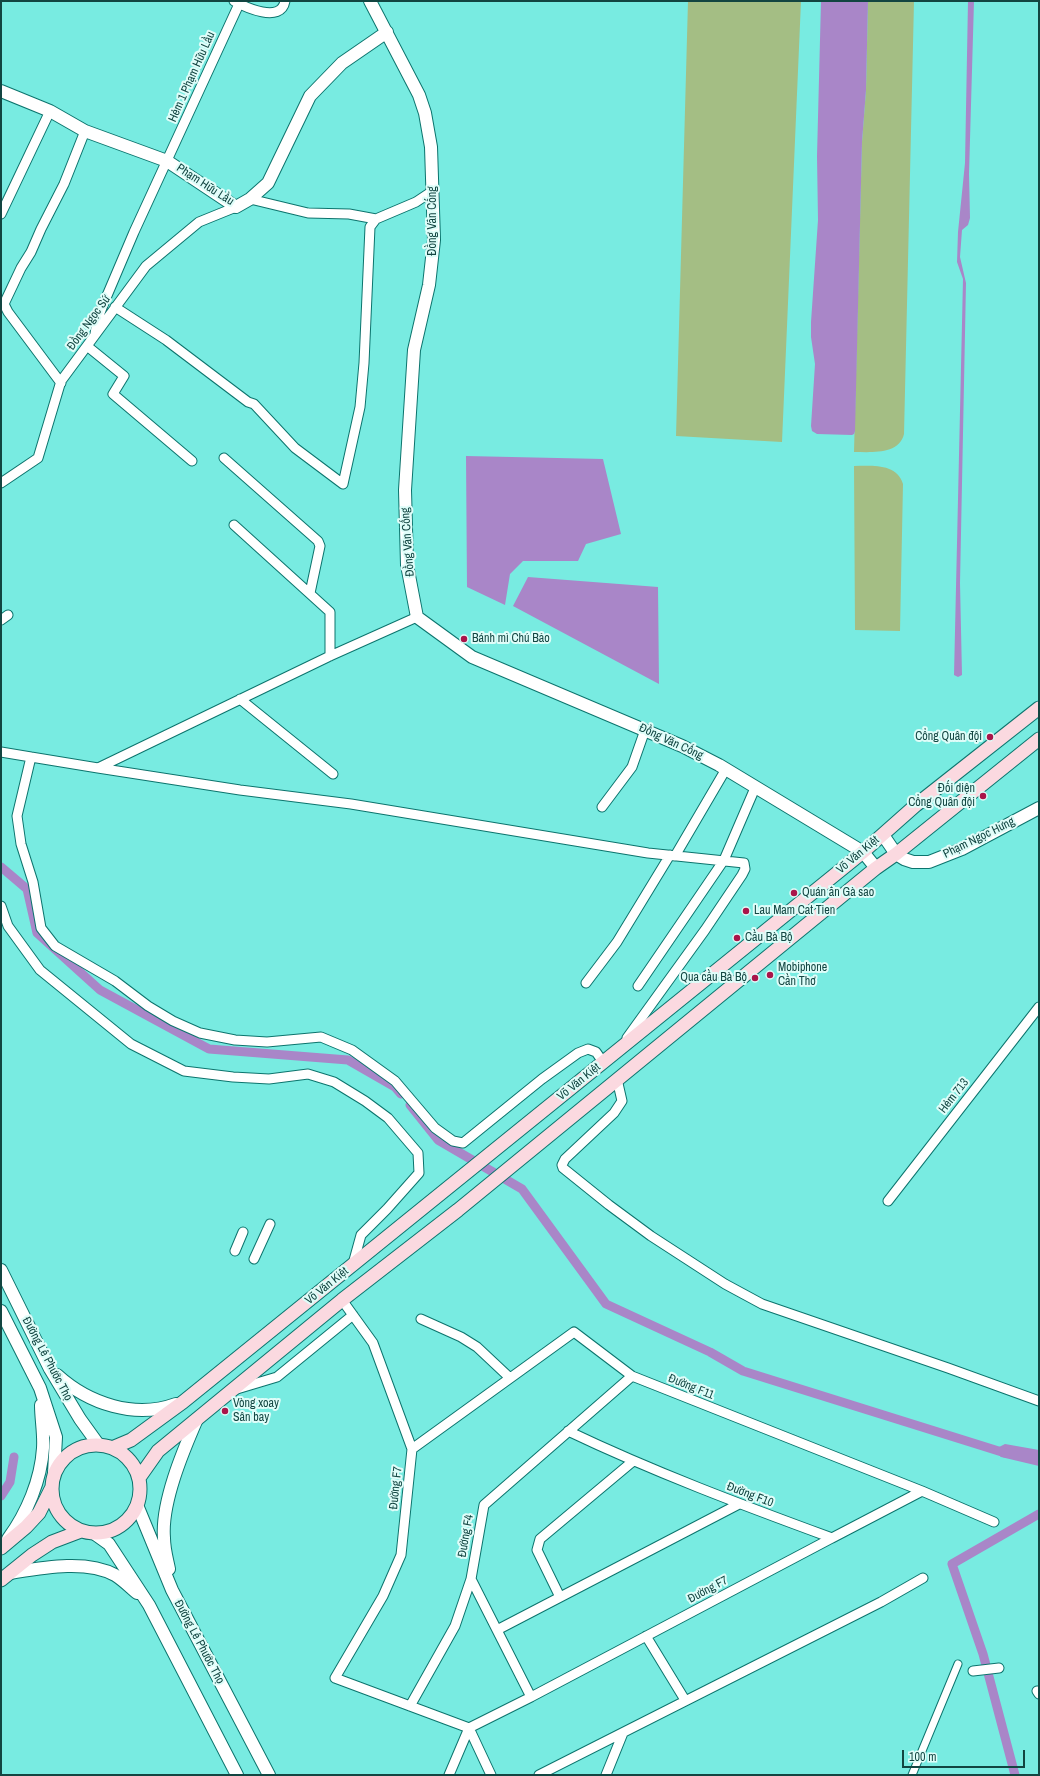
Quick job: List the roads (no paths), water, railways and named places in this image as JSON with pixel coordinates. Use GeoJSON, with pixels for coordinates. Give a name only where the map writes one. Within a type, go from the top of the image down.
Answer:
{"type":"FeatureCollection","features":[{"type":"Feature","properties":{"kind":"main road","name":"Võ Văn Kiệt"},"geometry":{"type":"LineString","coordinates":[[112,1448],[131,1440],[183,1402],[863,852],[916,805],[1039,708]]}},
{"type":"Feature","properties":{"kind":"main road","name":"Võ Văn Kiệt"},"geometry":{"type":"LineString","coordinates":[[139,1478],[158,1451],[232,1390],[342,1300],[458,1210],[523,1155],[876,868],[896,854],[1039,739]]}},
{"type":"Feature","properties":{"kind":"main road"},"geometry":{"type":"LineString","coordinates":[[98,1444],[112,1448],[124,1455],[133,1465],[139,1478],[140,1492],[137,1505],[130,1517],[120,1526],[108,1532],[95,1534],[82,1531],[69,1525],[59,1514],[53,1502],[52,1487],[54,1474],[61,1461],[72,1452],[84,1446],[98,1444]]}},
{"type":"Feature","properties":{"kind":"main road"},"geometry":{"type":"LineString","coordinates":[[1,1548],[26,1527],[39,1513],[52,1487]]}},
{"type":"Feature","properties":{"kind":"main road"},"geometry":{"type":"LineString","coordinates":[[6,1576],[52,1542],[82,1531]]}},
{"type":"Feature","properties":{"kind":"street"},"geometry":{"type":"LineString","coordinates":[[236,2],[264,13],[270,13],[280,9],[284,5],[285,1]]}},
{"type":"Feature","properties":{"kind":"street","name":"Đồng Văn Cống"},"geometry":{"type":"LineString","coordinates":[[370,1],[419,95],[425,113],[431,147],[434,190],[434,240],[432,264],[414,350],[405,490],[407,565],[417,617],[472,657],[682,746],[726,769],[755,788],[863,852]]}},
{"type":"Feature","properties":{"kind":"street","name":"Hẻm 1 Phạm Hữu Lầu"},"geometry":{"type":"LineString","coordinates":[[95,335],[97,321],[102,305],[167,161],[236,2]]}},
{"type":"Feature","properties":{"kind":"street","name":"Phạm Hữu Lầu"},"geometry":{"type":"LineString","coordinates":[[1,91],[50,111],[85,131],[167,161],[236,207],[250,199],[268,182],[310,96],[342,63],[387,32]]}},
{"type":"Feature","properties":{"kind":"street"},"geometry":{"type":"LineString","coordinates":[[1,214],[50,111]]}},
{"type":"Feature","properties":{"kind":"street"},"geometry":{"type":"LineString","coordinates":[[61,383],[8,312],[4,304],[64,184],[85,131]]}},
{"type":"Feature","properties":{"kind":"street"},"geometry":{"type":"LineString","coordinates":[[115,307],[166,340],[248,402],[254,404],[295,448],[343,484],[360,407],[364,363],[368,241],[370,228],[376,219],[416,202],[434,190]]}},
{"type":"Feature","properties":{"kind":"street"},"geometry":{"type":"LineString","coordinates":[[250,199],[308,213],[349,214],[376,219]]}},
{"type":"Feature","properties":{"kind":"street","name":"Đồng Ngọc Sứ"},"geometry":{"type":"LineString","coordinates":[[1,484],[38,458],[61,383],[86,346],[146,266],[200,222],[236,207]]}},
{"type":"Feature","properties":{"kind":"street"},"geometry":{"type":"LineString","coordinates":[[86,346],[124,376],[113,394],[192,461]]}},
{"type":"Feature","properties":{"kind":"street"},"geometry":{"type":"LineString","coordinates":[[224,458],[318,541],[320,546],[310,593]]}},
{"type":"Feature","properties":{"kind":"street"},"geometry":{"type":"LineString","coordinates":[[234,525],[330,612],[330,656]]}},
{"type":"Feature","properties":{"kind":"street"},"geometry":{"type":"LineString","coordinates":[[98,768],[330,656],[417,617]]}},
{"type":"Feature","properties":{"kind":"street"},"geometry":{"type":"LineString","coordinates":[[240,699],[333,774]]}},
{"type":"Feature","properties":{"kind":"street"},"geometry":{"type":"LineString","coordinates":[[602,807],[632,767],[645,730]]}},
{"type":"Feature","properties":{"kind":"street"},"geometry":{"type":"LineString","coordinates":[[1,752],[240,790],[351,804],[672,855],[744,863],[745,869],[742,875],[701,937],[621,1047]]}},
{"type":"Feature","properties":{"kind":"street"},"geometry":{"type":"LineString","coordinates":[[31,757],[17,816],[21,844],[33,882],[41,928],[55,946],[115,981],[148,1006],[173,1021],[200,1033],[235,1040],[267,1042],[321,1037],[352,1050],[396,1081],[436,1128],[453,1141],[464,1143],[542,1079],[578,1053],[588,1049],[596,1052],[604,1062]]}},
{"type":"Feature","properties":{"kind":"street"},"geometry":{"type":"LineString","coordinates":[[586,983],[617,942],[726,769]]}},
{"type":"Feature","properties":{"kind":"street"},"geometry":{"type":"LineString","coordinates":[[638,986],[724,860],[755,788]]}},
{"type":"Feature","properties":{"kind":"street","name":"Phạm Ngọc Hưng"},"geometry":{"type":"LineString","coordinates":[[896,854],[913,862],[929,862],[962,849],[1039,808]]}},
{"type":"Feature","properties":{"kind":"street"},"geometry":{"type":"LineString","coordinates":[[883,835],[896,854]]}},
{"type":"Feature","properties":{"kind":"street"},"geometry":{"type":"LineString","coordinates":[[863,852],[876,868]]}},
{"type":"Feature","properties":{"kind":"street"},"geometry":{"type":"LineString","coordinates":[[1,906],[8,926],[40,970],[131,1044],[184,1071],[233,1077],[269,1079],[308,1074],[334,1082],[365,1101],[388,1118],[418,1153],[419,1173],[387,1209],[361,1235],[353,1264]]}},
{"type":"Feature","properties":{"kind":"street","name":"Hẻm 713"},"geometry":{"type":"LineString","coordinates":[[888,1201],[1039,1007]]}},
{"type":"Feature","properties":{"kind":"street"},"geometry":{"type":"LineString","coordinates":[[617,1079],[622,1101],[614,1113],[565,1159],[562,1165],[563,1168],[609,1205],[651,1236],[719,1280],[762,1304],[1039,1401]]}},
{"type":"Feature","properties":{"kind":"street"},"geometry":{"type":"LineString","coordinates":[[254,1259],[270,1224]]}},
{"type":"Feature","properties":{"kind":"street"},"geometry":{"type":"LineString","coordinates":[[235,1251],[243,1232]]}},
{"type":"Feature","properties":{"kind":"street","name":"Đường Lê Phước Thọ"},"geometry":{"type":"LineString","coordinates":[[1,1270],[50,1369],[98,1444]]}},
{"type":"Feature","properties":{"kind":"street","name":"Đường F7"},"geometry":{"type":"LineString","coordinates":[[342,1300],[373,1342],[412,1449],[401,1555],[383,1596],[335,1678],[410,1706]]}},
{"type":"Feature","properties":{"kind":"street","name":"Đường Lê Phước Thọ"},"geometry":{"type":"LineString","coordinates":[[1,1311],[40,1388],[56,1437],[54,1474]]}},
{"type":"Feature","properties":{"kind":"street"},"geometry":{"type":"LineString","coordinates":[[232,1390],[277,1377],[353,1315]]}},
{"type":"Feature","properties":{"kind":"street"},"geometry":{"type":"LineString","coordinates":[[421,1319],[462,1337],[477,1347],[510,1378]]}},
{"type":"Feature","properties":{"kind":"street","name":"Đường F11"},"geometry":{"type":"LineString","coordinates":[[412,1449],[574,1332],[632,1376],[922,1491],[994,1522]]}},
{"type":"Feature","properties":{"kind":"street"},"geometry":{"type":"LineString","coordinates":[[50,1369],[66,1384],[105,1404],[117,1407],[146,1411],[162,1410],[183,1402]]}},
{"type":"Feature","properties":{"kind":"street","name":"Đường F4"},"geometry":{"type":"LineString","coordinates":[[410,1706],[455,1626],[471,1579],[484,1505],[632,1376]]}},
{"type":"Feature","properties":{"kind":"street"},"geometry":{"type":"LineString","coordinates":[[1,1548],[26,1511],[38,1477],[43,1448],[40,1388]]}},
{"type":"Feature","properties":{"kind":"street"},"geometry":{"type":"LineString","coordinates":[[172,1590],[164,1538],[165,1523],[168,1505],[182,1454],[197,1419]]}},
{"type":"Feature","properties":{"kind":"street","name":"Đường F10"},"geometry":{"type":"LineString","coordinates":[[568,1431],[632,1462],[739,1504],[832,1538]]}},
{"type":"Feature","properties":{"kind":"street"},"geometry":{"type":"LineString","coordinates":[[560,1597],[537,1550],[540,1539],[632,1462]]}},
{"type":"Feature","properties":{"kind":"street"},"geometry":{"type":"LineString","coordinates":[[832,1538],[922,1491]]}},
{"type":"Feature","properties":{"kind":"street"},"geometry":{"type":"LineString","coordinates":[[497,1630],[739,1504]]}},
{"type":"Feature","properties":{"kind":"street","name":"Đường Lê Phước Thọ"},"geometry":{"type":"LineString","coordinates":[[137,1505],[172,1590],[269,1775]]}},
{"type":"Feature","properties":{"kind":"street"},"geometry":{"type":"LineString","coordinates":[[95,1534],[109,1544],[149,1605],[237,1775]]}},
{"type":"Feature","properties":{"kind":"street","name":"Đường F7"},"geometry":{"type":"LineString","coordinates":[[469,1728],[531,1697],[832,1538]]}},
{"type":"Feature","properties":{"kind":"street"},"geometry":{"type":"LineString","coordinates":[[6,1576],[50,1567],[73,1566],[92,1568],[114,1575],[149,1605]]}},
{"type":"Feature","properties":{"kind":"street"},"geometry":{"type":"LineString","coordinates":[[539,1775],[881,1602],[923,1578]]}},
{"type":"Feature","properties":{"kind":"street"},"geometry":{"type":"LineString","coordinates":[[471,1579],[531,1697]]}},
{"type":"Feature","properties":{"kind":"street"},"geometry":{"type":"LineString","coordinates":[[646,1636],[685,1700]]}},
{"type":"Feature","properties":{"kind":"street"},"geometry":{"type":"LineString","coordinates":[[912,1775],[958,1664]]}},
{"type":"Feature","properties":{"kind":"street"},"geometry":{"type":"LineString","coordinates":[[973,1671],[999,1668]]}},
{"type":"Feature","properties":{"kind":"street"},"geometry":{"type":"LineString","coordinates":[[410,1706],[469,1728],[491,1775]]}},
{"type":"Feature","properties":{"kind":"street"},"geometry":{"type":"LineString","coordinates":[[449,1775],[469,1728]]}},
{"type":"Feature","properties":{"kind":"street"},"geometry":{"type":"LineString","coordinates":[[606,1775],[623,1733]]}},
{"type":"Feature","properties":{"kind":"waterway"},"geometry":{"type":"LineString","coordinates":[[1,867],[27,889],[37,933],[100,990],[209,1049],[348,1060],[395,1087],[401,1094]]}},
{"type":"Feature","properties":{"kind":"waterway"},"geometry":{"type":"LineString","coordinates":[[410,1105],[438,1140],[522,1189],[606,1304],[710,1352],[743,1371],[1005,1453]]}},
{"type":"Feature","properties":{"kind":"waterway"},"geometry":{"type":"LineString","coordinates":[[1,1496],[10,1482],[14,1457]]}},
{"type":"Feature","properties":{"kind":"waterway"},"geometry":{"type":"LineString","coordinates":[[1015,1775],[983,1654],[952,1564],[1039,1514]]}},
{"type":"Feature","properties":{"kind":"place","name":"Bánh mì Chú Bảo"},"geometry":{"type":"Point","coordinates":[464,639]}},
{"type":"Feature","properties":{"kind":"place","name":"Cổng Quân đội"},"geometry":{"type":"Point","coordinates":[990,737]}},
{"type":"Feature","properties":{"kind":"place","name":"Đối diện Cổng Quân đội"},"geometry":{"type":"Point","coordinates":[983,796]}},
{"type":"Feature","properties":{"kind":"place","name":"Quán ăn Gà sao"},"geometry":{"type":"Point","coordinates":[794,893]}},
{"type":"Feature","properties":{"kind":"place","name":"Lau Mam Cat Tien"},"geometry":{"type":"Point","coordinates":[746,911]}},
{"type":"Feature","properties":{"kind":"place","name":"Cầu Bà Bộ"},"geometry":{"type":"Point","coordinates":[737,938]}},
{"type":"Feature","properties":{"kind":"place","name":"Mobiphone Cần Thơ"},"geometry":{"type":"Point","coordinates":[770,975]}},
{"type":"Feature","properties":{"kind":"place","name":"Qua cầu Bà Bộ"},"geometry":{"type":"Point","coordinates":[755,978]}},
{"type":"Feature","properties":{"kind":"place","name":"Vòng xoay Sân bay"},"geometry":{"type":"Point","coordinates":[225,1411]}}]}
